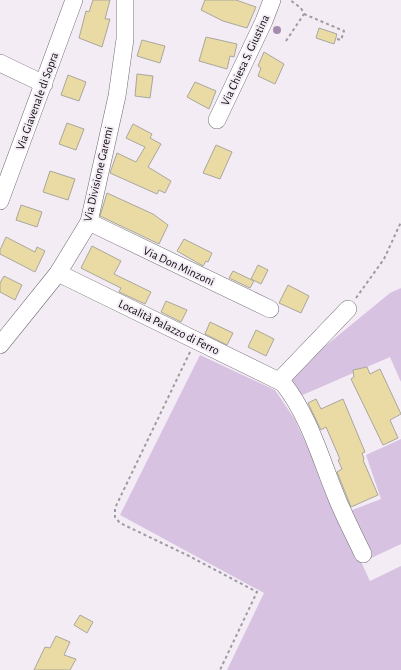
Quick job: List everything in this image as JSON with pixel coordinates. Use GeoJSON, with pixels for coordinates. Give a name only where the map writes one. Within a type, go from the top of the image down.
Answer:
{"type":"FeatureCollection","features":[{"type":"Feature","properties":{"kind":"street","name":"Via Giavenale di Sopra"},"geometry":{"type":"LineString","coordinates":[[0,201],[74,0]]}},
{"type":"Feature","properties":{"kind":"street","name":"Via Divisione Garemi"},"geometry":{"type":"LineString","coordinates":[[0,345],[58,273],[89,222],[117,96],[124,39],[125,0]]}},
{"type":"Feature","properties":{"kind":"street","name":"Via Chiesa S. Giustina"},"geometry":{"type":"LineString","coordinates":[[217,120],[264,21],[272,0]]}},
{"type":"Feature","properties":{"kind":"street"},"geometry":{"type":"LineString","coordinates":[[0,63],[44,84]]}},
{"type":"Feature","properties":{"kind":"street","name":"Via Don Minzoni"},"geometry":{"type":"LineString","coordinates":[[89,222],[270,309]]}},
{"type":"Feature","properties":{"kind":"street","name":"Località Palazzo di Ferro"},"geometry":{"type":"LineString","coordinates":[[58,273],[280,380],[296,400],[306,419],[336,497],[363,554]]}},
{"type":"Feature","properties":{"kind":"street"},"geometry":{"type":"LineString","coordinates":[[280,380],[348,309]]}},
{"type":"Feature","properties":{"kind":"path"},"geometry":{"type":"LineString","coordinates":[[290,0],[301,8],[304,14],[344,31],[341,40],[337,39]]}},
{"type":"Feature","properties":{"kind":"path"},"geometry":{"type":"LineString","coordinates":[[286,41],[304,14]]}},
{"type":"Feature","properties":{"kind":"path"},"geometry":{"type":"LineString","coordinates":[[348,309],[384,259],[401,222]]}},
{"type":"Feature","properties":{"kind":"path"},"geometry":{"type":"LineString","coordinates":[[196,340],[115,508],[115,517],[120,523],[189,556],[257,592],[220,670]]}},
{"type":"Feature","properties":{"kind":"shaded area"},"geometry":{"type":"Polygon","coordinates":[[[401,288],[401,382],[390,357],[298,397],[285,379],[390,293],[401,288]]]}},
{"type":"Feature","properties":{"kind":"shaded area"},"geometry":{"type":"Polygon","coordinates":[[[200,355],[275,390],[294,418],[370,581],[401,566],[401,670],[227,670],[264,593],[120,515],[200,355]]]}},
{"type":"Feature","properties":{"kind":"shaded area"},"geometry":{"type":"Polygon","coordinates":[[[401,439],[401,544],[369,559],[347,512],[381,499],[366,455],[401,439]]]}},
{"type":"Feature","properties":{"kind":"building"},"geometry":{"type":"Polygon","coordinates":[[[93,0],[110,0],[105,19],[110,19],[102,47],[79,38],[86,11],[89,12],[93,0]]]}},
{"type":"Feature","properties":{"kind":"building"},"geometry":{"type":"Polygon","coordinates":[[[205,0],[236,0],[256,7],[247,28],[223,21],[201,10],[205,0]]]}},
{"type":"Feature","properties":{"kind":"building"},"geometry":{"type":"Polygon","coordinates":[[[319,28],[337,34],[334,44],[316,38],[319,28]]]}},
{"type":"Feature","properties":{"kind":"building"},"geometry":{"type":"Polygon","coordinates":[[[206,37],[237,44],[234,57],[230,56],[227,69],[199,61],[206,37]]]}},
{"type":"Feature","properties":{"kind":"building"},"geometry":{"type":"Polygon","coordinates":[[[142,40],[165,46],[160,63],[137,56],[142,40]]]}},
{"type":"Feature","properties":{"kind":"building"},"geometry":{"type":"Polygon","coordinates":[[[264,52],[284,64],[275,84],[258,76],[261,68],[258,66],[264,52]]]}},
{"type":"Feature","properties":{"kind":"building"},"geometry":{"type":"Polygon","coordinates":[[[137,74],[153,76],[150,98],[135,96],[137,74]]]}},
{"type":"Feature","properties":{"kind":"building"},"geometry":{"type":"Polygon","coordinates":[[[68,75],[86,82],[79,101],[61,95],[68,75]]]}},
{"type":"Feature","properties":{"kind":"building"},"geometry":{"type":"Polygon","coordinates":[[[195,82],[216,91],[209,109],[187,97],[195,82]]]}},
{"type":"Feature","properties":{"kind":"building"},"geometry":{"type":"Polygon","coordinates":[[[67,123],[84,129],[76,150],[59,144],[67,123]]]}},
{"type":"Feature","properties":{"kind":"building"},"geometry":{"type":"Polygon","coordinates":[[[133,124],[152,134],[150,138],[161,144],[148,167],[171,181],[165,193],[159,190],[157,194],[110,173],[117,153],[136,162],[145,147],[126,138],[133,124]]]}},
{"type":"Feature","properties":{"kind":"building"},"geometry":{"type":"Polygon","coordinates":[[[216,145],[232,152],[220,179],[203,173],[216,145]]]}},
{"type":"Feature","properties":{"kind":"building"},"geometry":{"type":"Polygon","coordinates":[[[50,171],[75,179],[68,200],[43,192],[50,171]]]}},
{"type":"Feature","properties":{"kind":"building"},"geometry":{"type":"Polygon","coordinates":[[[107,193],[153,214],[168,225],[159,244],[100,216],[107,193]]]}},
{"type":"Feature","properties":{"kind":"building"},"geometry":{"type":"Polygon","coordinates":[[[21,205],[42,212],[37,227],[16,220],[21,205]]]}},
{"type":"Feature","properties":{"kind":"building"},"geometry":{"type":"Polygon","coordinates":[[[6,237],[35,252],[37,247],[45,251],[35,272],[0,254],[0,250],[6,237]]]}},
{"type":"Feature","properties":{"kind":"building"},"geometry":{"type":"Polygon","coordinates":[[[184,239],[212,253],[208,262],[206,261],[203,266],[177,251],[184,239]]]}},
{"type":"Feature","properties":{"kind":"building"},"geometry":{"type":"Polygon","coordinates":[[[92,246],[121,261],[114,274],[151,292],[145,304],[119,292],[121,288],[81,268],[92,246]]]}},
{"type":"Feature","properties":{"kind":"building"},"geometry":{"type":"Polygon","coordinates":[[[258,265],[268,270],[261,284],[251,279],[258,265]]]}},
{"type":"Feature","properties":{"kind":"building"},"geometry":{"type":"Polygon","coordinates":[[[233,271],[254,281],[250,288],[229,278],[233,271]]]}},
{"type":"Feature","properties":{"kind":"building"},"geometry":{"type":"Polygon","coordinates":[[[4,276],[22,285],[15,300],[0,292],[0,283],[4,276]]]}},
{"type":"Feature","properties":{"kind":"building"},"geometry":{"type":"Polygon","coordinates":[[[288,285],[309,296],[301,313],[279,303],[288,285]]]}},
{"type":"Feature","properties":{"kind":"building"},"geometry":{"type":"Polygon","coordinates":[[[166,301],[187,310],[181,322],[161,312],[166,301]]]}},
{"type":"Feature","properties":{"kind":"building"},"geometry":{"type":"Polygon","coordinates":[[[210,322],[233,333],[227,345],[205,334],[210,322]]]}},
{"type":"Feature","properties":{"kind":"building"},"geometry":{"type":"Polygon","coordinates":[[[256,330],[274,339],[266,356],[248,347],[256,330]]]}},
{"type":"Feature","properties":{"kind":"building"},"geometry":{"type":"Polygon","coordinates":[[[367,367],[370,374],[380,369],[401,414],[390,420],[398,438],[383,445],[351,379],[354,377],[353,370],[367,367]]]}},
{"type":"Feature","properties":{"kind":"building"},"geometry":{"type":"Polygon","coordinates":[[[316,399],[321,409],[343,399],[365,452],[362,453],[363,460],[378,495],[351,507],[337,472],[342,469],[338,460],[340,459],[326,427],[321,430],[308,403],[316,399]]]}},
{"type":"Feature","properties":{"kind":"building"},"geometry":{"type":"Polygon","coordinates":[[[80,615],[93,622],[87,633],[74,625],[80,615]]]}},
{"type":"Feature","properties":{"kind":"building"},"geometry":{"type":"Polygon","coordinates":[[[56,636],[70,642],[64,655],[76,659],[70,670],[34,670],[45,647],[50,648],[56,636]]]}}]}
